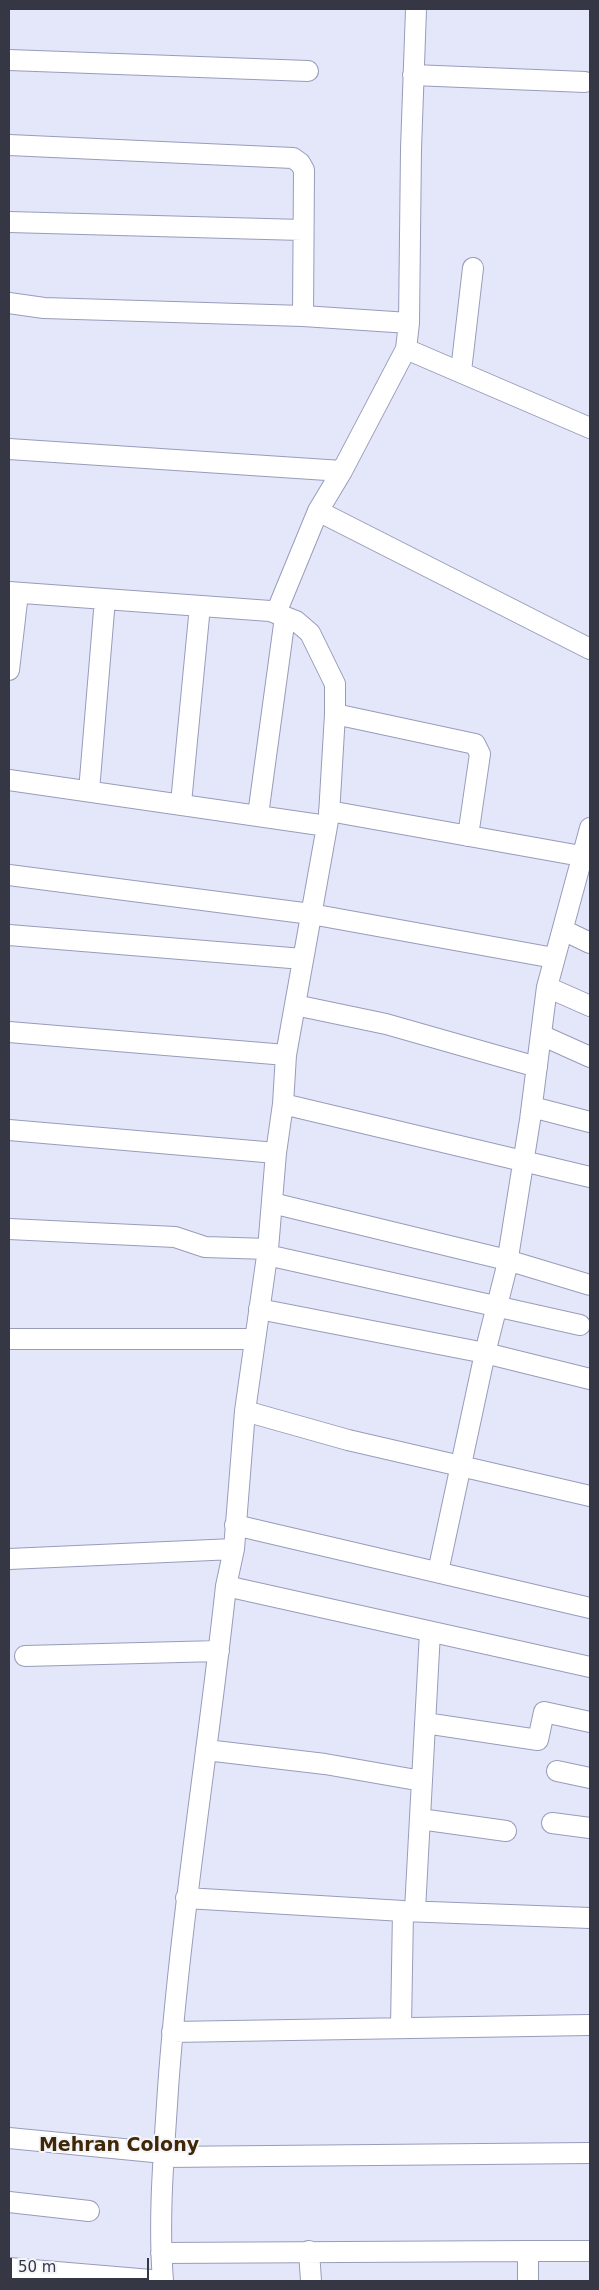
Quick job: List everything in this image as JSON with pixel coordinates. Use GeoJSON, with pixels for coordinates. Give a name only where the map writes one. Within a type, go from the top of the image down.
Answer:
{"type":"FeatureCollection","features":[{"type":"Feature","properties":{"kind":"street"},"geometry":{"type":"LineString","coordinates":[[258,815],[280,615],[318,510],[342,471],[406,349],[409,324],[413,75],[416,9]]}},
{"type":"Feature","properties":{"kind":"street"},"geometry":{"type":"LineString","coordinates":[[9,60],[308,71]]}},
{"type":"Feature","properties":{"kind":"street"},"geometry":{"type":"LineString","coordinates":[[413,75],[585,82]]}},
{"type":"Feature","properties":{"kind":"street"},"geometry":{"type":"LineString","coordinates":[[9,144],[293,158],[300,163],[304,170],[302,230],[303,316]]}},
{"type":"Feature","properties":{"kind":"street"},"geometry":{"type":"LineString","coordinates":[[9,222],[302,230]]}},
{"type":"Feature","properties":{"kind":"street"},"geometry":{"type":"LineString","coordinates":[[461,371],[474,268]]}},
{"type":"Feature","properties":{"kind":"street"},"geometry":{"type":"LineString","coordinates":[[9,303],[44,308],[303,316],[409,324]]}},
{"type":"Feature","properties":{"kind":"street"},"geometry":{"type":"LineString","coordinates":[[406,349],[590,428]]}},
{"type":"Feature","properties":{"kind":"street"},"geometry":{"type":"LineString","coordinates":[[9,449],[342,471]]}},
{"type":"Feature","properties":{"kind":"street"},"geometry":{"type":"LineString","coordinates":[[318,510],[590,649]]}},
{"type":"Feature","properties":{"kind":"street"},"geometry":{"type":"LineString","coordinates":[[9,670],[13,592],[200,606],[280,615],[296,622],[310,633],[318,645],[335,684],[335,714],[328,818],[286,1054],[283,1104],[276,1152],[267,1252],[245,1411],[234,1550],[226,1586],[186,1898],[172,2032],[163,2155],[160,2253],[163,2281],[9,2268]]}},
{"type":"Feature","properties":{"kind":"street"},"geometry":{"type":"LineString","coordinates":[[89,791],[106,599]]}},
{"type":"Feature","properties":{"kind":"street"},"geometry":{"type":"LineString","coordinates":[[180,803],[200,606]]}},
{"type":"Feature","properties":{"kind":"street"},"geometry":{"type":"LineString","coordinates":[[335,714],[475,744],[480,754],[468,836]]}},
{"type":"Feature","properties":{"kind":"street"},"geometry":{"type":"LineString","coordinates":[[9,780],[258,815],[328,818],[468,836],[581,856]]}},
{"type":"Feature","properties":{"kind":"street"},"geometry":{"type":"LineString","coordinates":[[438,1572],[507,1260],[532,1107],[547,987],[590,828]]}},
{"type":"Feature","properties":{"kind":"street"},"geometry":{"type":"LineString","coordinates":[[9,875],[311,914],[554,958]]}},
{"type":"Feature","properties":{"kind":"street"},"geometry":{"type":"LineString","coordinates":[[563,930],[590,942]]}},
{"type":"Feature","properties":{"kind":"street"},"geometry":{"type":"LineString","coordinates":[[9,935],[303,959]]}},
{"type":"Feature","properties":{"kind":"street"},"geometry":{"type":"LineString","coordinates":[[547,987],[590,1006]]}},
{"type":"Feature","properties":{"kind":"street"},"geometry":{"type":"LineString","coordinates":[[295,1005],[386,1024],[537,1066]]}},
{"type":"Feature","properties":{"kind":"street"},"geometry":{"type":"LineString","coordinates":[[9,1032],[286,1054]]}},
{"type":"Feature","properties":{"kind":"street"},"geometry":{"type":"LineString","coordinates":[[541,1035],[590,1056]]}},
{"type":"Feature","properties":{"kind":"street"},"geometry":{"type":"LineString","coordinates":[[283,1104],[590,1176]]}},
{"type":"Feature","properties":{"kind":"street"},"geometry":{"type":"LineString","coordinates":[[532,1107],[590,1122]]}},
{"type":"Feature","properties":{"kind":"street"},"geometry":{"type":"LineString","coordinates":[[9,1130],[276,1152]]}},
{"type":"Feature","properties":{"kind":"street"},"geometry":{"type":"LineString","coordinates":[[272,1203],[507,1260],[590,1285]]}},
{"type":"Feature","properties":{"kind":"street"},"geometry":{"type":"LineString","coordinates":[[9,1229],[175,1237],[205,1247],[267,1252],[580,1325]]}},
{"type":"Feature","properties":{"kind":"street"},"geometry":{"type":"LineString","coordinates":[[259,1309],[485,1353],[590,1380]]}},
{"type":"Feature","properties":{"kind":"street"},"geometry":{"type":"LineString","coordinates":[[9,1339],[254,1339]]}},
{"type":"Feature","properties":{"kind":"street"},"geometry":{"type":"LineString","coordinates":[[245,1411],[348,1440],[590,1496]]}},
{"type":"Feature","properties":{"kind":"street"},"geometry":{"type":"LineString","coordinates":[[235,1526],[590,1608]]}},
{"type":"Feature","properties":{"kind":"street"},"geometry":{"type":"LineString","coordinates":[[9,1559],[234,1550]]}},
{"type":"Feature","properties":{"kind":"street"},"geometry":{"type":"LineString","coordinates":[[226,1586],[430,1632],[589,1663]]}},
{"type":"Feature","properties":{"kind":"street"},"geometry":{"type":"LineString","coordinates":[[401,2027],[409,1911],[420,1818],[430,1632]]}},
{"type":"Feature","properties":{"kind":"street"},"geometry":{"type":"LineString","coordinates":[[26,1656],[219,1651]]}},
{"type":"Feature","properties":{"kind":"street"},"geometry":{"type":"LineString","coordinates":[[425,1723],[538,1740],[544,1712],[590,1722]]}},
{"type":"Feature","properties":{"kind":"street"},"geometry":{"type":"LineString","coordinates":[[206,1750],[325,1764],[422,1781]]}},
{"type":"Feature","properties":{"kind":"street"},"geometry":{"type":"LineString","coordinates":[[557,1771],[590,1778]]}},
{"type":"Feature","properties":{"kind":"street"},"geometry":{"type":"LineString","coordinates":[[420,1818],[506,1831]]}},
{"type":"Feature","properties":{"kind":"street"},"geometry":{"type":"LineString","coordinates":[[552,1823],[590,1828]]}},
{"type":"Feature","properties":{"kind":"street"},"geometry":{"type":"LineString","coordinates":[[186,1898],[409,1911],[590,1918]]}},
{"type":"Feature","properties":{"kind":"street"},"geometry":{"type":"LineString","coordinates":[[172,2032],[590,2025]]}},
{"type":"Feature","properties":{"kind":"street"},"geometry":{"type":"LineString","coordinates":[[9,2138],[163,2155],[590,2154]]}},
{"type":"Feature","properties":{"kind":"street"},"geometry":{"type":"LineString","coordinates":[[9,2202],[89,2211]]}},
{"type":"Feature","properties":{"kind":"street"},"geometry":{"type":"LineString","coordinates":[[160,2253],[590,2250]]}},
{"type":"Feature","properties":{"kind":"street"},"geometry":{"type":"LineString","coordinates":[[309,2251],[311,2281]]}},
{"type":"Feature","properties":{"kind":"street"},"geometry":{"type":"LineString","coordinates":[[528,2251],[528,2281]]}},
{"type":"Feature","properties":{"kind":"district","name":"Mehran Colony"},"geometry":{"type":"Point","coordinates":[119,2146]}}]}
